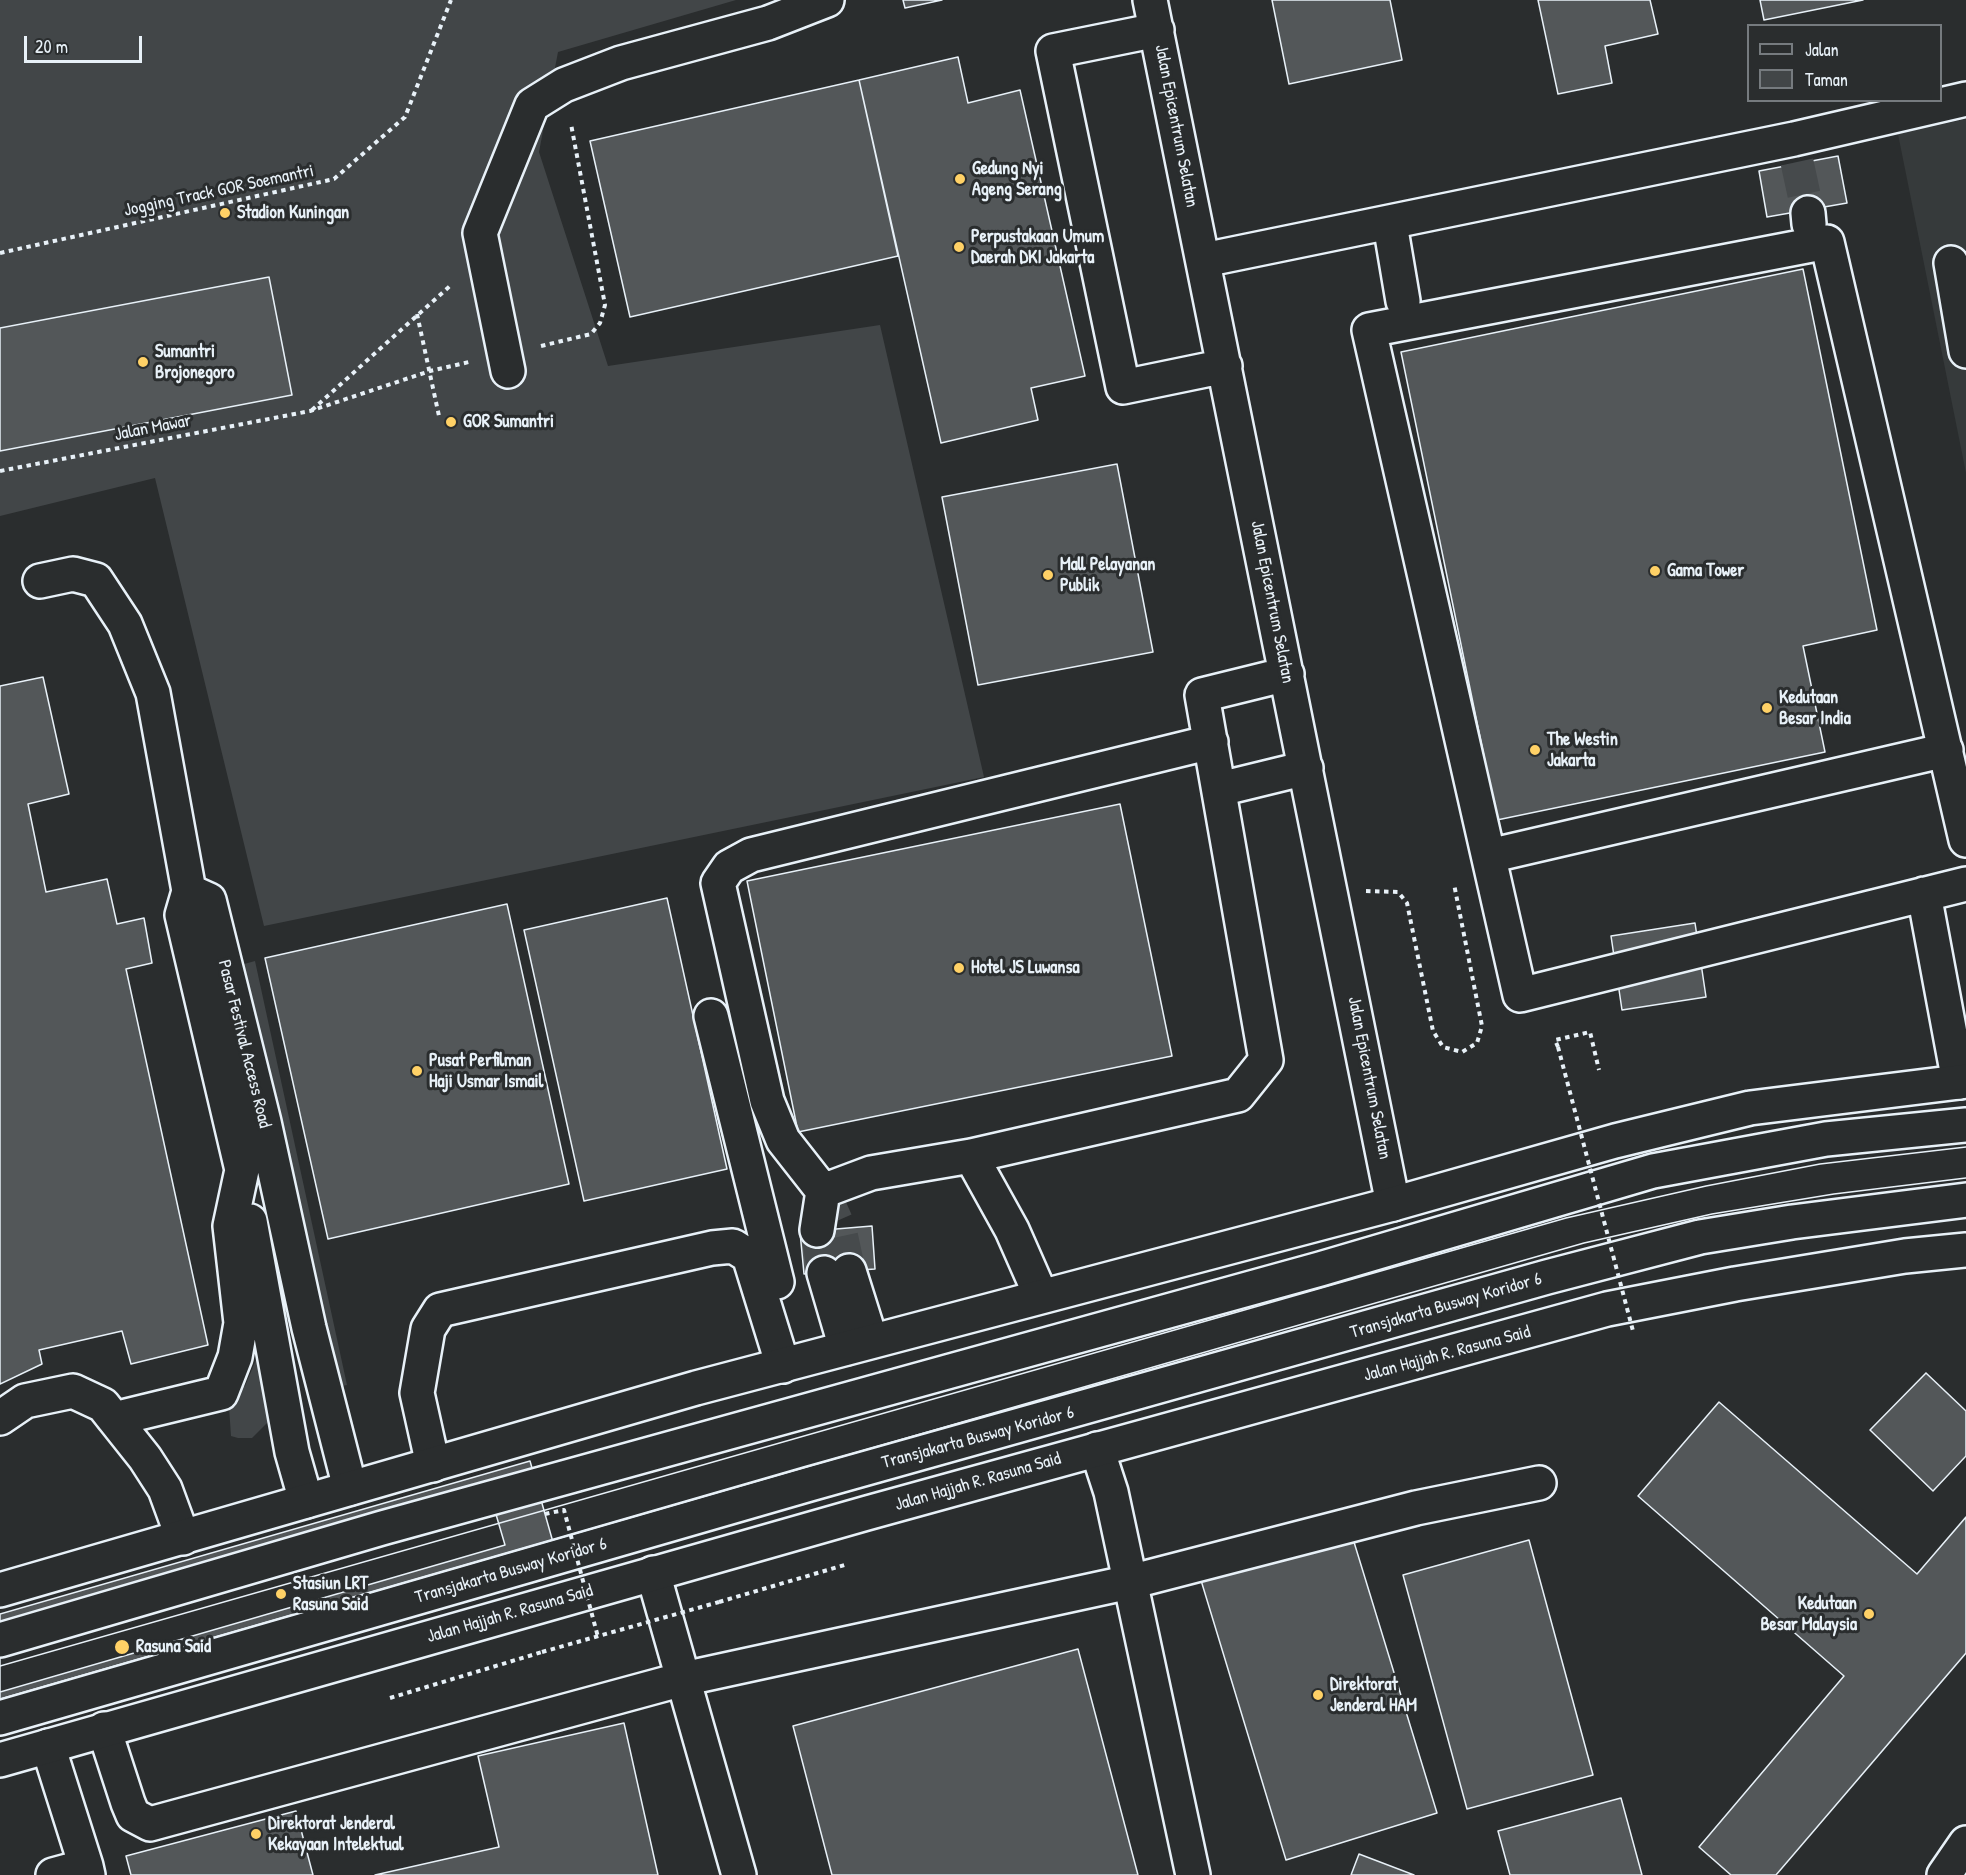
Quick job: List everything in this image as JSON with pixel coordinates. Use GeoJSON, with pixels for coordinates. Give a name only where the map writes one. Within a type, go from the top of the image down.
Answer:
{"type":"FeatureCollection","features":[{"type":"Feature","properties":{"kind":"main road"},"geometry":{"type":"LineString","coordinates":[[508,371],[480,233],[532,105],[564,85],[621,63],[768,23],[828,0]]}},
{"type":"Feature","properties":{"kind":"main road"},"geometry":{"type":"LineString","coordinates":[[1154,15],[1053,51],[1123,387],[1225,366]]}},
{"type":"Feature","properties":{"kind":"main road","name":"Jalan Epicentrum Selatan"},"geometry":{"type":"LineString","coordinates":[[1154,15],[1393,1204]]}},
{"type":"Feature","properties":{"kind":"main road"},"geometry":{"type":"LineString","coordinates":[[1203,260],[1796,151],[1966,99]]}},
{"type":"Feature","properties":{"kind":"main road"},"geometry":{"type":"LineString","coordinates":[[1390,224],[1403,301]]}},
{"type":"Feature","properties":{"kind":"main road"},"geometry":{"type":"LineString","coordinates":[[1966,840],[1827,242],[1369,330],[1520,995],[1966,884]]}},
{"type":"Feature","properties":{"kind":"main road"},"geometry":{"type":"LineString","coordinates":[[1951,263],[1966,351]]}},
{"type":"Feature","properties":{"kind":"main road"},"geometry":{"type":"LineString","coordinates":[[40,581],[73,574],[96,580],[125,624],[153,693],[189,891]]}},
{"type":"Feature","properties":{"kind":"main road"},"geometry":{"type":"LineString","coordinates":[[823,1191],[871,1173],[971,1156],[1238,1095],[1266,1060],[1202,695],[1287,674]]}},
{"type":"Feature","properties":{"kind":"main road"},"geometry":{"type":"LineString","coordinates":[[817,1230],[823,1191],[783,1140],[767,1101],[718,883],[729,867],[751,855],[1211,742]]}},
{"type":"Feature","properties":{"kind":"main road"},"geometry":{"type":"LineString","coordinates":[[1488,856],[1946,750]]}},
{"type":"Feature","properties":{"kind":"main road"},"geometry":{"type":"LineString","coordinates":[[1220,789],[1306,768]]}},
{"type":"Feature","properties":{"kind":"main road","name":"Pasar Festival Access Road"},"geometry":{"type":"LineString","coordinates":[[306,1501],[292,1452],[242,1170],[182,915],[189,891],[209,900],[264,1122],[309,1328],[350,1488]]}},
{"type":"Feature","properties":{"kind":"main road"},"geometry":{"type":"LineString","coordinates":[[0,1590],[696,1388],[1393,1204],[1616,1141],[1750,1108],[1963,1082],[1924,894]]}},
{"type":"Feature","properties":{"kind":"main road"},"geometry":{"type":"LineString","coordinates":[[711,1016],[768,1252],[792,1363]]}},
{"type":"Feature","properties":{"kind":"main road"},"geometry":{"type":"LineString","coordinates":[[0,1640],[382,1528],[1320,1269],[1653,1171],[1826,1138],[1966,1125]]}},
{"type":"Feature","properties":{"kind":"main road"},"geometry":{"type":"LineString","coordinates":[[971,1156],[1012,1230],[1041,1296]]}},
{"type":"Feature","properties":{"kind":"main road","name":"Pasar Festival Access Road"},"geometry":{"type":"LineString","coordinates":[[114,1419],[220,1393],[235,1357],[240,1332],[230,1226],[242,1170]]}},
{"type":"Feature","properties":{"kind":"main road","name":"Transjakarta Busway Koridor 6"},"geometry":{"type":"LineString","coordinates":[[0,1718],[810,1484],[1700,1237],[1792,1222],[1966,1200]]}},
{"type":"Feature","properties":{"kind":"main road"},"geometry":{"type":"LineString","coordinates":[[433,1465],[417,1393],[428,1329],[440,1310],[712,1248],[733,1246],[749,1256],[792,1363]]}},
{"type":"Feature","properties":{"kind":"main road","name":"Jalan Hajjah R. Rasuna Said"},"geometry":{"type":"LineString","coordinates":[[0,1760],[1097,1449],[1607,1309],[1735,1284],[1905,1256],[1966,1250]]}},
{"type":"Feature","properties":{"kind":"main road"},"geometry":{"type":"LineString","coordinates":[[836,1272],[858,1344]]}},
{"type":"Feature","properties":{"kind":"main road"},"geometry":{"type":"LineString","coordinates":[[0,1418],[25,1401],[73,1391],[103,1405],[150,1464],[165,1489],[183,1538]]}},
{"type":"Feature","properties":{"kind":"main road"},"geometry":{"type":"LineString","coordinates":[[1097,1449],[1110,1492],[1193,1875]]}},
{"type":"Feature","properties":{"kind":"main road"},"geometry":{"type":"LineString","coordinates":[[104,1729],[133,1815],[150,1824],[683,1679],[1130,1582],[1416,1508],[1539,1483]]}},
{"type":"Feature","properties":{"kind":"main road"},"geometry":{"type":"LineString","coordinates":[[653,1574],[739,1875]]}},
{"type":"Feature","properties":{"kind":"main road"},"geometry":{"type":"LineString","coordinates":[[48,1746],[87,1870],[53,1875]]}},
{"type":"Feature","properties":{"kind":"main road"},"geometry":{"type":"LineString","coordinates":[[1944,1875],[1966,1843]]}},
{"type":"Feature","properties":{"kind":"path","name":"Jogging Track GOR Soemantri"},"geometry":{"type":"LineString","coordinates":[[0,253],[334,179],[405,117],[451,0]]}},
{"type":"Feature","properties":{"kind":"path"},"geometry":{"type":"LineString","coordinates":[[417,314],[439,416]]}},
{"type":"Feature","properties":{"kind":"path","name":"Jalan Mawar"},"geometry":{"type":"LineString","coordinates":[[0,471],[310,411]]}},
{"type":"Feature","properties":{"kind":"path"},"geometry":{"type":"LineString","coordinates":[[1332,895],[1381,890],[1398,892],[1403,898],[1407,903],[1417,945],[1433,1031],[1443,1047],[1462,1052],[1477,1043],[1482,1026],[1454,885],[1456,875],[1463,867],[1472,860],[1488,856]]}},
{"type":"Feature","properties":{"kind":"path"},"geometry":{"type":"LineString","coordinates":[[1599,1070],[1590,1032],[1555,1040],[1633,1331]]}},
{"type":"Feature","properties":{"kind":"path"},"geometry":{"type":"LineString","coordinates":[[545,1514],[564,1509],[598,1637]]}},
{"type":"Feature","properties":{"kind":"path"},"geometry":{"type":"LineString","coordinates":[[390,1698],[848,1564]]}},
{"type":"Feature","properties":{"kind":"shaded area"},"geometry":{"type":"Polygon","coordinates":[[[1966,119],[1966,473],[1898,134],[1966,119]]]}},
{"type":"Feature","properties":{"kind":"green space","name":"GOR Sumantri"},"geometry":{"type":"Polygon","coordinates":[[[0,0],[736,0],[558,52],[539,152],[608,366],[880,325],[984,777],[264,926],[155,478],[0,516],[0,0]]]}},
{"type":"Feature","properties":{"kind":"green space"},"geometry":{"type":"Polygon","coordinates":[[[255,961],[347,1385],[331,1388],[237,966],[255,961]]]}},
{"type":"Feature","properties":{"kind":"green space"},"geometry":{"type":"Polygon","coordinates":[[[258,1355],[271,1419],[252,1438],[231,1436],[228,1392],[245,1386],[258,1355]]]}},
{"type":"Feature","properties":{"kind":"building"},"geometry":{"type":"Polygon","coordinates":[[[903,0],[942,0],[905,8],[903,0]]]}},
{"type":"Feature","properties":{"kind":"building"},"geometry":{"type":"Polygon","coordinates":[[[1272,0],[1390,0],[1402,60],[1289,84],[1272,0]]]}},
{"type":"Feature","properties":{"kind":"building"},"geometry":{"type":"Polygon","coordinates":[[[1538,0],[1650,0],[1658,34],[1605,46],[1612,83],[1558,94],[1538,0]]]}},
{"type":"Feature","properties":{"kind":"building"},"geometry":{"type":"Polygon","coordinates":[[[1760,0],[1863,0],[1764,20],[1760,0]]]}},
{"type":"Feature","properties":{"kind":"building","name":"Gedung Nyi Ageng Serang"},"geometry":{"type":"Polygon","coordinates":[[[958,57],[968,103],[1020,90],[1085,376],[1031,388],[1038,420],[941,443],[859,80],[958,57]]]}},
{"type":"Feature","properties":{"kind":"building"},"geometry":{"type":"Polygon","coordinates":[[[859,80],[898,256],[630,317],[590,141],[859,80]]]}},
{"type":"Feature","properties":{"kind":"building"},"geometry":{"type":"Polygon","coordinates":[[[1838,156],[1847,203],[1767,217],[1759,171],[1838,156]]]}},
{"type":"Feature","properties":{"kind":"building","name":"Gama Tower"},"geometry":{"type":"Polygon","coordinates":[[[1803,269],[1877,630],[1803,646],[1825,752],[1497,820],[1401,352],[1803,269]]]}},
{"type":"Feature","properties":{"kind":"building","name":"Sumantri Brojonegoro"},"geometry":{"type":"Polygon","coordinates":[[[269,277],[292,395],[0,451],[0,328],[269,277]]]}},
{"type":"Feature","properties":{"kind":"building","name":"Mall Pelayanan Publik"},"geometry":{"type":"Polygon","coordinates":[[[1117,464],[1153,652],[978,685],[942,497],[1117,464]]]}},
{"type":"Feature","properties":{"kind":"building"},"geometry":{"type":"Polygon","coordinates":[[[43,677],[69,794],[28,804],[46,892],[107,879],[117,924],[144,918],[152,963],[126,969],[208,1345],[131,1364],[122,1331],[39,1350],[42,1364],[0,1384],[0,686],[43,677]]]}},
{"type":"Feature","properties":{"kind":"building","name":"Hotel JS Luwansa"},"geometry":{"type":"Polygon","coordinates":[[[1120,804],[1172,1056],[798,1132],[747,881],[1120,804]]]}},
{"type":"Feature","properties":{"kind":"building"},"geometry":{"type":"Polygon","coordinates":[[[667,898],[727,1169],[584,1201],[524,930],[667,898]]]}},
{"type":"Feature","properties":{"kind":"building","name":"Pusat Perfilman Haji Usmar Ismail"},"geometry":{"type":"Polygon","coordinates":[[[507,904],[569,1184],[328,1239],[265,958],[507,904]]]}},
{"type":"Feature","properties":{"kind":"building"},"geometry":{"type":"Polygon","coordinates":[[[1695,923],[1706,997],[1622,1010],[1611,936],[1695,923]]]}},
{"type":"Feature","properties":{"kind":"building"},"geometry":{"type":"Polygon","coordinates":[[[872,1226],[875,1269],[804,1274],[800,1232],[872,1226]]]}},
{"type":"Feature","properties":{"kind":"building"},"geometry":{"type":"Polygon","coordinates":[[[1926,1373],[1966,1411],[1966,1456],[1933,1491],[1870,1430],[1926,1373]]]}},
{"type":"Feature","properties":{"kind":"building","name":"Kedutaan Besar Malaysia"},"geometry":{"type":"Polygon","coordinates":[[[1719,1402],[1917,1574],[1966,1517],[1966,1653],[1776,1875],[1731,1875],[1699,1847],[1844,1676],[1638,1496],[1719,1402]]]}},
{"type":"Feature","properties":{"kind":"building","name":"Stasiun LRT Rasuna Said"},"geometry":{"type":"Polygon","coordinates":[[[530,1461],[562,1574],[0,1736],[0,1614],[530,1461]]]}},
{"type":"Feature","properties":{"kind":"building"},"geometry":{"type":"Polygon","coordinates":[[[495,1511],[505,1545],[0,1692],[0,1655],[495,1511]]]}},
{"type":"Feature","properties":{"kind":"building","name":"Direktorat Jenderal HAM"},"geometry":{"type":"Polygon","coordinates":[[[1350,1529],[1437,1813],[1286,1860],[1200,1577],[1350,1529]]]}},
{"type":"Feature","properties":{"kind":"building"},"geometry":{"type":"Polygon","coordinates":[[[1529,1540],[1593,1775],[1467,1809],[1403,1575],[1529,1540]]]}},
{"type":"Feature","properties":{"kind":"building"},"geometry":{"type":"Polygon","coordinates":[[[1078,1649],[1138,1875],[832,1875],[793,1726],[1078,1649]]]}},
{"type":"Feature","properties":{"kind":"building"},"geometry":{"type":"Polygon","coordinates":[[[624,1723],[658,1875],[375,1875],[499,1847],[478,1756],[624,1723]]]}},
{"type":"Feature","properties":{"kind":"building"},"geometry":{"type":"Polygon","coordinates":[[[1621,1798],[1642,1875],[1510,1875],[1498,1831],[1621,1798]]]}},
{"type":"Feature","properties":{"kind":"building","name":"Direktorat Jenderal Kekayaan Intelektual"},"geometry":{"type":"Polygon","coordinates":[[[296,1811],[313,1875],[131,1875],[126,1856],[296,1811]]]}},
{"type":"Feature","properties":{"kind":"building"},"geometry":{"type":"Polygon","coordinates":[[[1359,1854],[1414,1875],[1351,1875],[1359,1854]]]}},
{"type":"Feature","properties":{"kind":"tunnel"},"geometry":{"type":"LineString","coordinates":[[1797,162],[1808,213]]}},
{"type":"Feature","properties":{"kind":"tunnel"},"geometry":{"type":"LineString","coordinates":[[823,1191],[840,1229],[849,1271]]}},
{"type":"Feature","properties":{"kind":"tunnel"},"geometry":{"type":"LineString","coordinates":[[817,1230],[824,1273]]}},
{"type":"Feature","properties":{"kind":"tram line"},"geometry":{"type":"LineString","coordinates":[[0,1666],[1566,1218],[1706,1186],[1820,1164],[1966,1147]]}},
{"type":"Feature","properties":{"kind":"tram line"},"geometry":{"type":"LineString","coordinates":[[0,1699],[1584,1243],[1712,1214],[1834,1194],[1966,1178]]}},
{"type":"Feature","properties":{"kind":"place","name":"Gedung Nyi Ageng Serang"},"geometry":{"type":"Point","coordinates":[960,179]}},
{"type":"Feature","properties":{"kind":"place","name":"Stadion Kuningan"},"geometry":{"type":"Point","coordinates":[225,213]}},
{"type":"Feature","properties":{"kind":"place","name":"Perpustakaan Umum Daerah DKI Jakarta"},"geometry":{"type":"Point","coordinates":[959,247]}},
{"type":"Feature","properties":{"kind":"place","name":"Sumantri Brojonegoro"},"geometry":{"type":"Point","coordinates":[143,362]}},
{"type":"Feature","properties":{"kind":"place","name":"GOR Sumantri"},"geometry":{"type":"Point","coordinates":[451,422]}},
{"type":"Feature","properties":{"kind":"place","name":"Gama Tower"},"geometry":{"type":"Point","coordinates":[1655,571]}},
{"type":"Feature","properties":{"kind":"place","name":"Mall Pelayanan Publik"},"geometry":{"type":"Point","coordinates":[1048,575]}},
{"type":"Feature","properties":{"kind":"place","name":"Kedutaan Besar India"},"geometry":{"type":"Point","coordinates":[1767,708]}},
{"type":"Feature","properties":{"kind":"place","name":"The Westin Jakarta"},"geometry":{"type":"Point","coordinates":[1535,750]}},
{"type":"Feature","properties":{"kind":"place","name":"Hotel JS Luwansa"},"geometry":{"type":"Point","coordinates":[959,968]}},
{"type":"Feature","properties":{"kind":"place","name":"Pusat Perfilman Haji Usmar Ismail"},"geometry":{"type":"Point","coordinates":[417,1071]}},
{"type":"Feature","properties":{"kind":"place","name":"Stasiun LRT Rasuna Said"},"geometry":{"type":"Point","coordinates":[281,1594]}},
{"type":"Feature","properties":{"kind":"place","name":"Kedutaan Besar Malaysia"},"geometry":{"type":"Point","coordinates":[1869,1614]}},
{"type":"Feature","properties":{"kind":"place","name":"Rasuna Said"},"geometry":{"type":"Point","coordinates":[122,1647]}},
{"type":"Feature","properties":{"kind":"place","name":"Direktorat Jenderal HAM"},"geometry":{"type":"Point","coordinates":[1318,1695]}},
{"type":"Feature","properties":{"kind":"place","name":"Direktorat Jenderal Kekayaan Intelektual"},"geometry":{"type":"Point","coordinates":[256,1834]}}]}
